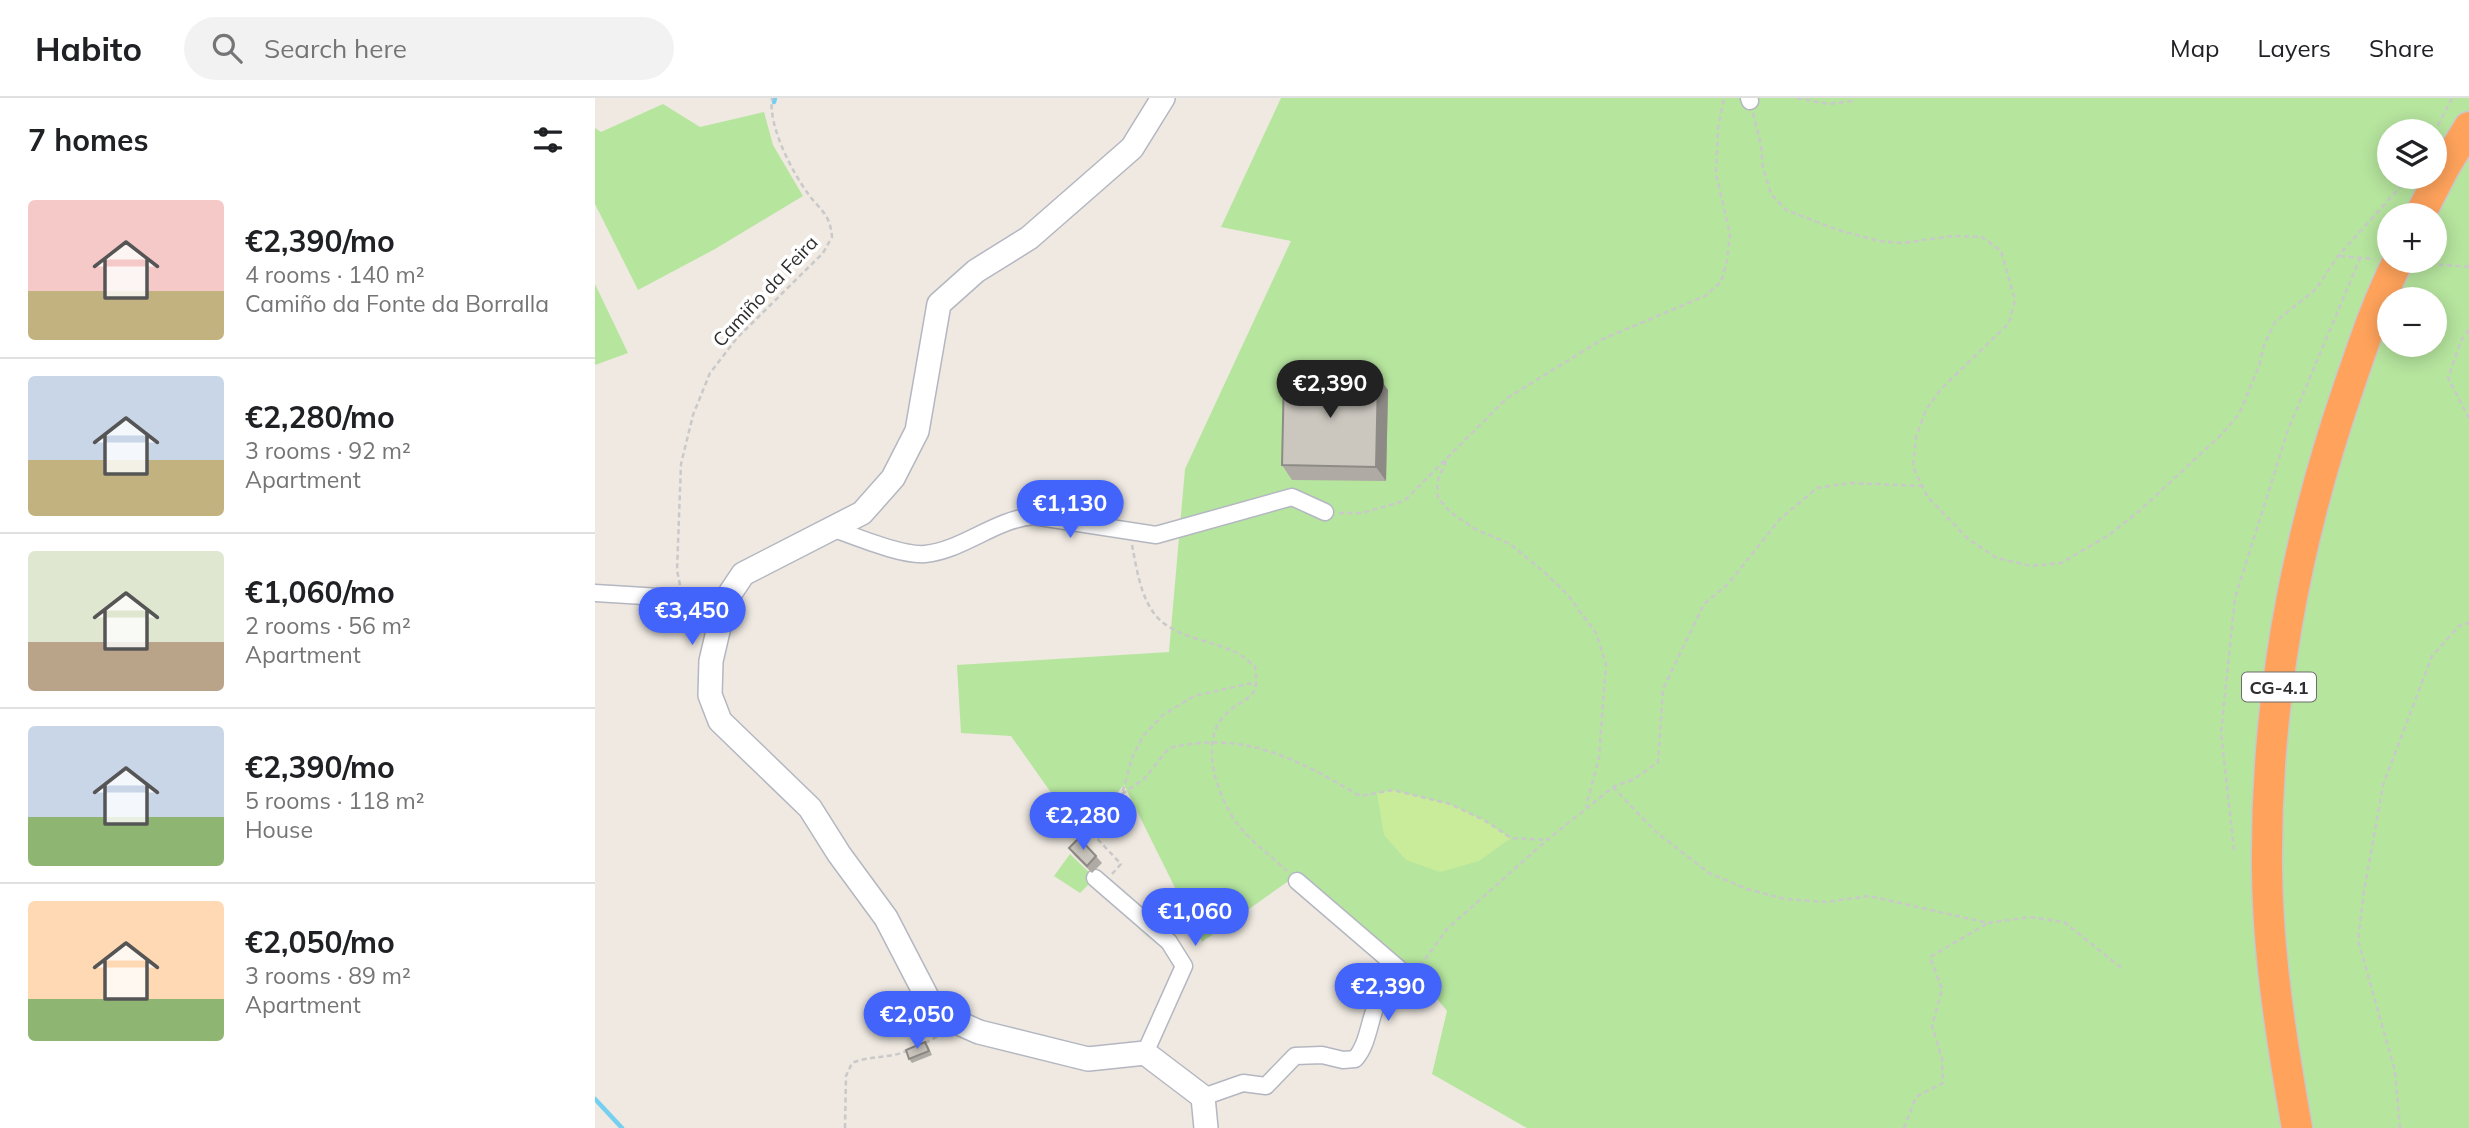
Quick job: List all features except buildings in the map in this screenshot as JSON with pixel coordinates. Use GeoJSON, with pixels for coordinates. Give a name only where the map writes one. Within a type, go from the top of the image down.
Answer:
{"type":"FeatureCollection","features":[{"type":"Feature","properties":{"kind":"highway"},"geometry":{"type":"LineString","coordinates":[[2426,203],[2469,127]]}},
{"type":"Feature","properties":{"kind":"highway","name":"CG-4.1"},"geometry":{"type":"LineString","coordinates":[[2297,1128],[2277,1014],[2267,872],[2270,756],[2289,603],[2325,455],[2377,301],[2391,273]]}},
{"type":"Feature","properties":{"kind":"street"},"geometry":{"type":"LineString","coordinates":[[1163,98],[1132,148],[1029,237],[976,271],[940,304],[917,431],[893,478],[862,513],[743,574],[725,601],[711,661],[710,695],[720,721],[810,808],[839,854],[887,918],[928,999],[961,1024],[979,1032],[1088,1059],[1145,1053],[1203,1097],[1206,1128]]}},
{"type":"Feature","properties":{"kind":"street"},"geometry":{"type":"LineString","coordinates":[[831,528],[908,554],[926,554],[948,548],[1016,518],[1033,516],[1156,535],[1292,497],[1325,512]]}},
{"type":"Feature","properties":{"kind":"street"},"geometry":{"type":"LineString","coordinates":[[595,593],[725,601]]}},
{"type":"Feature","properties":{"kind":"street"},"geometry":{"type":"LineString","coordinates":[[1098,881],[1169,942],[1184,965],[1145,1053]]}},
{"type":"Feature","properties":{"kind":"street"},"geometry":{"type":"LineString","coordinates":[[1203,1097],[1243,1083],[1266,1086],[1295,1056],[1322,1055],[1343,1060],[1355,1059],[1362,1051],[1377,1003],[1399,994],[1411,979],[1297,881]]}},
{"type":"Feature","properties":{"kind":"path","name":"Camiño da Feira"},"geometry":{"type":"LineString","coordinates":[[682,597],[677,570],[681,464],[694,415],[710,373],[737,338],[823,253],[832,237],[827,215],[804,187],[774,129],[772,98]]}},
{"type":"Feature","properties":{"kind":"path"},"geometry":{"type":"LineString","coordinates":[[1325,512],[1362,513],[1404,501],[1507,398],[1603,340],[1705,296],[1721,282],[1730,234],[1716,174],[1718,128],[1724,98]]}},
{"type":"Feature","properties":{"kind":"path"},"geometry":{"type":"LineString","coordinates":[[1797,98],[1828,104],[1852,101],[1854,98]]}},
{"type":"Feature","properties":{"kind":"path"},"geometry":{"type":"LineString","coordinates":[[2442,119],[2452,98]]}},
{"type":"Feature","properties":{"kind":"path"},"geometry":{"type":"LineString","coordinates":[[1749,100],[1771,194],[1786,210],[1879,242],[1902,243],[1953,236],[1982,237],[2001,251],[2015,300],[2009,323],[1940,390],[1926,410],[1916,436],[1913,467],[1927,496],[1968,539],[1997,558],[2031,566],[2061,563],[2109,535],[2138,512],[2222,434],[2239,414],[2275,322],[2316,289],[2338,256],[2398,189]]}},
{"type":"Feature","properties":{"kind":"path"},"geometry":{"type":"LineString","coordinates":[[2234,850],[2221,732],[2235,598],[2288,430],[2360,258],[2338,256]]}},
{"type":"Feature","properties":{"kind":"path"},"geometry":{"type":"LineString","coordinates":[[2447,265],[2469,267]]}},
{"type":"Feature","properties":{"kind":"path"},"geometry":{"type":"LineString","coordinates":[[2469,330],[2461,341],[2448,378],[2469,418]]}},
{"type":"Feature","properties":{"kind":"path"},"geometry":{"type":"LineString","coordinates":[[1447,458],[1437,482],[1438,498],[1450,512],[1475,529],[1510,544],[1543,571],[1567,594],[1596,633],[1606,664],[1599,758],[1585,809]]}},
{"type":"Feature","properties":{"kind":"path"},"geometry":{"type":"LineString","coordinates":[[1411,979],[1447,929],[1547,840],[1613,787],[1634,779],[1658,762],[1663,689],[1703,604],[1728,584],[1780,519],[1817,488],[1850,483],[1922,486]]}},
{"type":"Feature","properties":{"kind":"path"},"geometry":{"type":"LineString","coordinates":[[1130,531],[1137,574],[1150,606],[1162,621],[1186,634],[1237,653],[1255,666],[1258,682],[1253,694],[1223,716],[1211,741],[1213,774],[1236,822],[1297,881]]}},
{"type":"Feature","properties":{"kind":"path"},"geometry":{"type":"LineString","coordinates":[[2400,1128],[2396,1071],[2358,940],[2364,891],[2383,785],[2432,656],[2459,626],[2469,623]]}},
{"type":"Feature","properties":{"kind":"path"},"geometry":{"type":"LineString","coordinates":[[1122,793],[1132,758],[1143,736],[1163,715],[1194,696],[1258,682]]}},
{"type":"Feature","properties":{"kind":"path"},"geometry":{"type":"LineString","coordinates":[[1098,881],[1121,864],[1090,831],[1122,793],[1145,778],[1170,748],[1211,741],[1265,748],[1324,775],[1360,796],[1392,790],[1450,804],[1484,820],[1511,838],[1547,840]]}},
{"type":"Feature","properties":{"kind":"path"},"geometry":{"type":"LineString","coordinates":[[1613,787],[1656,832],[1709,873],[1747,889],[1785,899],[1826,902],[1869,896],[1988,923]]}},
{"type":"Feature","properties":{"kind":"path"},"geometry":{"type":"LineString","coordinates":[[1904,1128],[1916,1097],[1943,1083],[1942,1058],[1932,1026],[1942,989],[1930,957],[1988,923],[2030,916],[2064,922],[2124,970]]}},
{"type":"Feature","properties":{"kind":"path"},"geometry":{"type":"LineString","coordinates":[[845,1128],[846,1076],[852,1063],[866,1057],[896,1056],[928,1042]]}},
{"type":"Feature","properties":{"kind":"green space"},"geometry":{"type":"Polygon","coordinates":[[[1281,98],[2469,98],[2469,1128],[1527,1128],[1432,1074],[1447,1011],[1412,968],[1297,875],[1202,942],[1124,785],[1081,835],[1011,736],[961,733],[957,665],[1169,652],[1185,469],[1291,241],[1221,227],[1281,98]]]}},
{"type":"Feature","properties":{"kind":"green space"},"geometry":{"type":"Polygon","coordinates":[[[663,104],[700,127],[764,112],[773,145],[803,196],[715,249],[638,290],[595,204],[595,128],[601,132],[663,104]]]}},
{"type":"Feature","properties":{"kind":"green space"},"geometry":{"type":"Polygon","coordinates":[[[595,284],[628,353],[595,365],[595,284]]]}},
{"type":"Feature","properties":{"kind":"green space"},"geometry":{"type":"Polygon","coordinates":[[[1393,790],[1450,804],[1484,820],[1511,838],[1479,861],[1440,872],[1406,860],[1384,835],[1377,793],[1393,790]]]}},
{"type":"Feature","properties":{"kind":"green space"},"geometry":{"type":"Polygon","coordinates":[[[1070,854],[1095,878],[1080,893],[1054,876],[1070,854]]]}},
{"type":"Feature","properties":{"kind":"waterway"},"geometry":{"type":"LineString","coordinates":[[774,102],[775,98]]}},
{"type":"Feature","properties":{"kind":"waterway"},"geometry":{"type":"LineString","coordinates":[[595,1099],[622,1128]]}}]}
